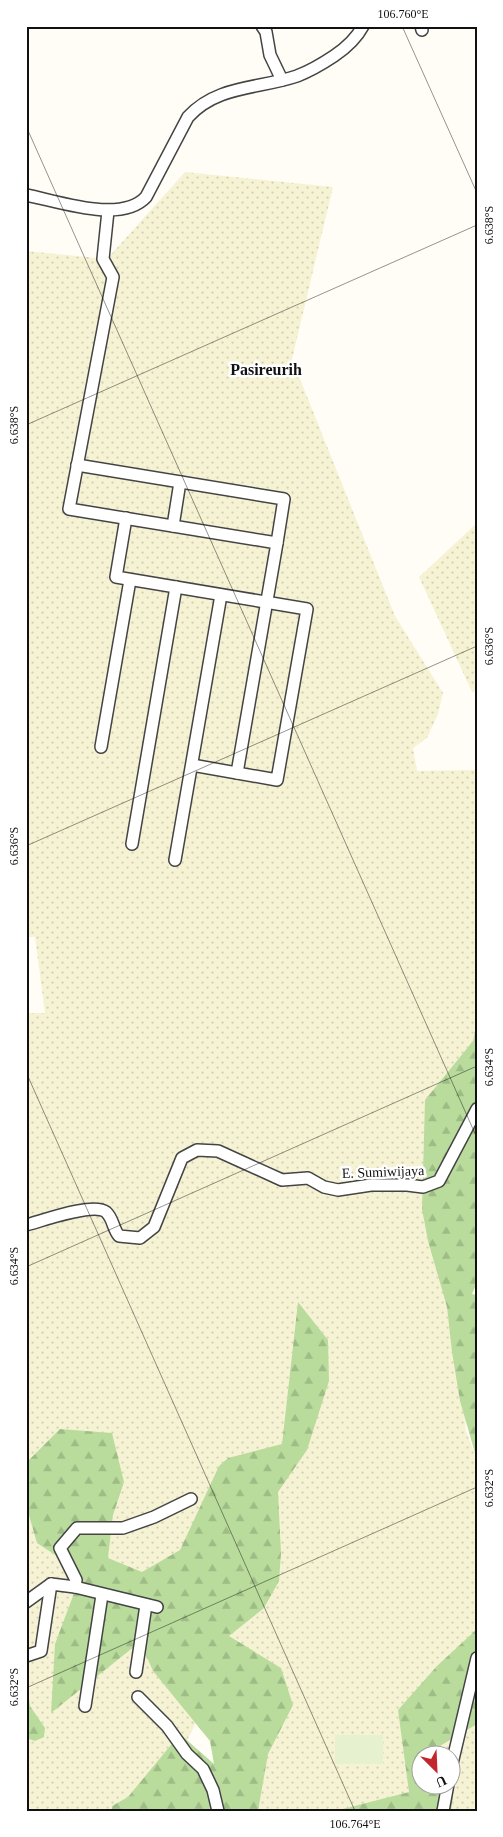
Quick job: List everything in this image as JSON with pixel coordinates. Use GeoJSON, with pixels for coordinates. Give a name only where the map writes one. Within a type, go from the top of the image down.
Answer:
{"type":"FeatureCollection","features":[{"type":"Feature","properties":{"kind":"street"},"geometry":{"type":"LineString","coordinates":[[262,26],[266,32],[270,55],[282,80]]}},
{"type":"Feature","properties":{"kind":"street"},"geometry":{"type":"LineString","coordinates":[[26,195],[108,211],[136,206],[146,197],[188,117],[196,108],[217,95],[298,76],[329,59],[355,38],[363,26]]}},
{"type":"Feature","properties":{"kind":"street"},"geometry":{"type":"LineString","coordinates":[[108,211],[103,259],[113,277],[69,509],[277,543]]}},
{"type":"Feature","properties":{"kind":"street"},"geometry":{"type":"LineString","coordinates":[[77,465],[284,499],[237,773]]}},
{"type":"Feature","properties":{"kind":"street"},"geometry":{"type":"LineString","coordinates":[[172,526],[180,482]]}},
{"type":"Feature","properties":{"kind":"street"},"geometry":{"type":"LineString","coordinates":[[126,518],[116,577],[307,609],[277,780],[192,765]]}},
{"type":"Feature","properties":{"kind":"street"},"geometry":{"type":"LineString","coordinates":[[101,747],[130,580]]}},
{"type":"Feature","properties":{"kind":"street"},"geometry":{"type":"LineString","coordinates":[[132,844],[176,587]]}},
{"type":"Feature","properties":{"kind":"street"},"geometry":{"type":"LineString","coordinates":[[175,860],[221,595]]}},
{"type":"Feature","properties":{"kind":"street","name":"E. Sumiwijaya"},"geometry":{"type":"LineString","coordinates":[[26,1225],[79,1212],[101,1210],[108,1214],[119,1236],[140,1238],[154,1227],[182,1158],[196,1150],[218,1151],[282,1180],[308,1178],[324,1187],[338,1190],[371,1185],[407,1185],[423,1188],[432,1186],[439,1180],[477,1109]]}},
{"type":"Feature","properties":{"kind":"street"},"geometry":{"type":"LineString","coordinates":[[76,1587],[76,1580],[60,1548],[76,1528],[123,1528],[154,1517],[191,1499]]}},
{"type":"Feature","properties":{"kind":"street"},"geometry":{"type":"LineString","coordinates":[[26,1656],[41,1651],[51,1584]]}},
{"type":"Feature","properties":{"kind":"street"},"geometry":{"type":"LineString","coordinates":[[26,1602],[51,1584],[76,1587],[152,1606],[136,1672]]}},
{"type":"Feature","properties":{"kind":"street"},"geometry":{"type":"LineString","coordinates":[[85,1706],[102,1595]]}},
{"type":"Feature","properties":{"kind":"street"},"geometry":{"type":"LineString","coordinates":[[457,1744],[477,1658]]}},
{"type":"Feature","properties":{"kind":"street"},"geometry":{"type":"LineString","coordinates":[[138,1697],[166,1726],[187,1754],[203,1768],[213,1790],[218,1811]]}},
{"type":"Feature","properties":{"kind":"street"},"geometry":{"type":"LineString","coordinates":[[443,1811],[446,1794]]}},
{"type":"Feature","properties":{"kind":"shaded area"},"geometry":{"type":"Polygon","coordinates":[[[185,172],[333,187],[292,359],[395,616],[443,693],[438,714],[427,738],[413,748],[417,771],[477,770],[477,1063],[440,1109],[466,1431],[477,1459],[477,1638],[401,1711],[410,1791],[392,1811],[240,1811],[235,1757],[270,1712],[222,1673],[198,1612],[267,1588],[251,1492],[243,1473],[218,1495],[169,1588],[103,1582],[92,1569],[84,1510],[94,1448],[43,1456],[27,1504],[59,1521],[98,1583],[67,1684],[136,1618],[197,1721],[157,1800],[143,1811],[26,1811],[26,1013],[45,1013],[35,937],[26,937],[26,251],[107,259],[185,172]]]}},
{"type":"Feature","properties":{"kind":"shaded area"},"geometry":{"type":"Polygon","coordinates":[[[477,523],[477,690],[472,692],[419,577],[477,523]]]}},
{"type":"Feature","properties":{"kind":"shaded area"},"geometry":{"type":"Polygon","coordinates":[[[477,1721],[477,1811],[432,1811],[443,1794],[460,1794],[460,1744],[441,1744],[477,1721]]]}},
{"type":"Feature","properties":{"kind":"green space"},"geometry":{"type":"Polygon","coordinates":[[[477,1021],[477,1283],[472,1294],[477,1295],[477,1460],[460,1401],[447,1307],[428,1241],[422,1209],[425,1100],[473,1041],[477,1021]]]}},
{"type":"Feature","properties":{"kind":"green space"},"geometry":{"type":"Polygon","coordinates":[[[298,1302],[328,1340],[329,1381],[307,1450],[278,1492],[281,1553],[279,1581],[264,1608],[229,1636],[281,1668],[293,1705],[268,1754],[258,1811],[112,1811],[112,1806],[128,1797],[180,1734],[214,1764],[210,1741],[153,1671],[140,1642],[51,1713],[55,1644],[73,1596],[78,1570],[37,1543],[26,1505],[26,1463],[60,1429],[112,1433],[124,1482],[113,1515],[108,1558],[142,1572],[180,1550],[219,1466],[228,1458],[282,1444],[298,1302]]]}},
{"type":"Feature","properties":{"kind":"green space"},"geometry":{"type":"Polygon","coordinates":[[[477,1629],[477,1724],[443,1744],[410,1744],[410,1794],[452,1794],[451,1811],[335,1811],[409,1792],[398,1710],[437,1666],[477,1629]]]}},
{"type":"Feature","properties":{"kind":"green space"},"geometry":{"type":"Polygon","coordinates":[[[26,1680],[30,1706],[45,1728],[44,1737],[35,1741],[26,1738],[26,1680]]]}},
{"type":"Feature","properties":{"kind":"green space"},"geometry":{"type":"Polygon","coordinates":[[[335,1735],[383,1735],[383,1764],[335,1764],[335,1735]]]}},
{"type":"Feature","properties":{"kind":"district","name":"Pasireurih"},"geometry":{"type":"Point","coordinates":[266,369]}}]}
